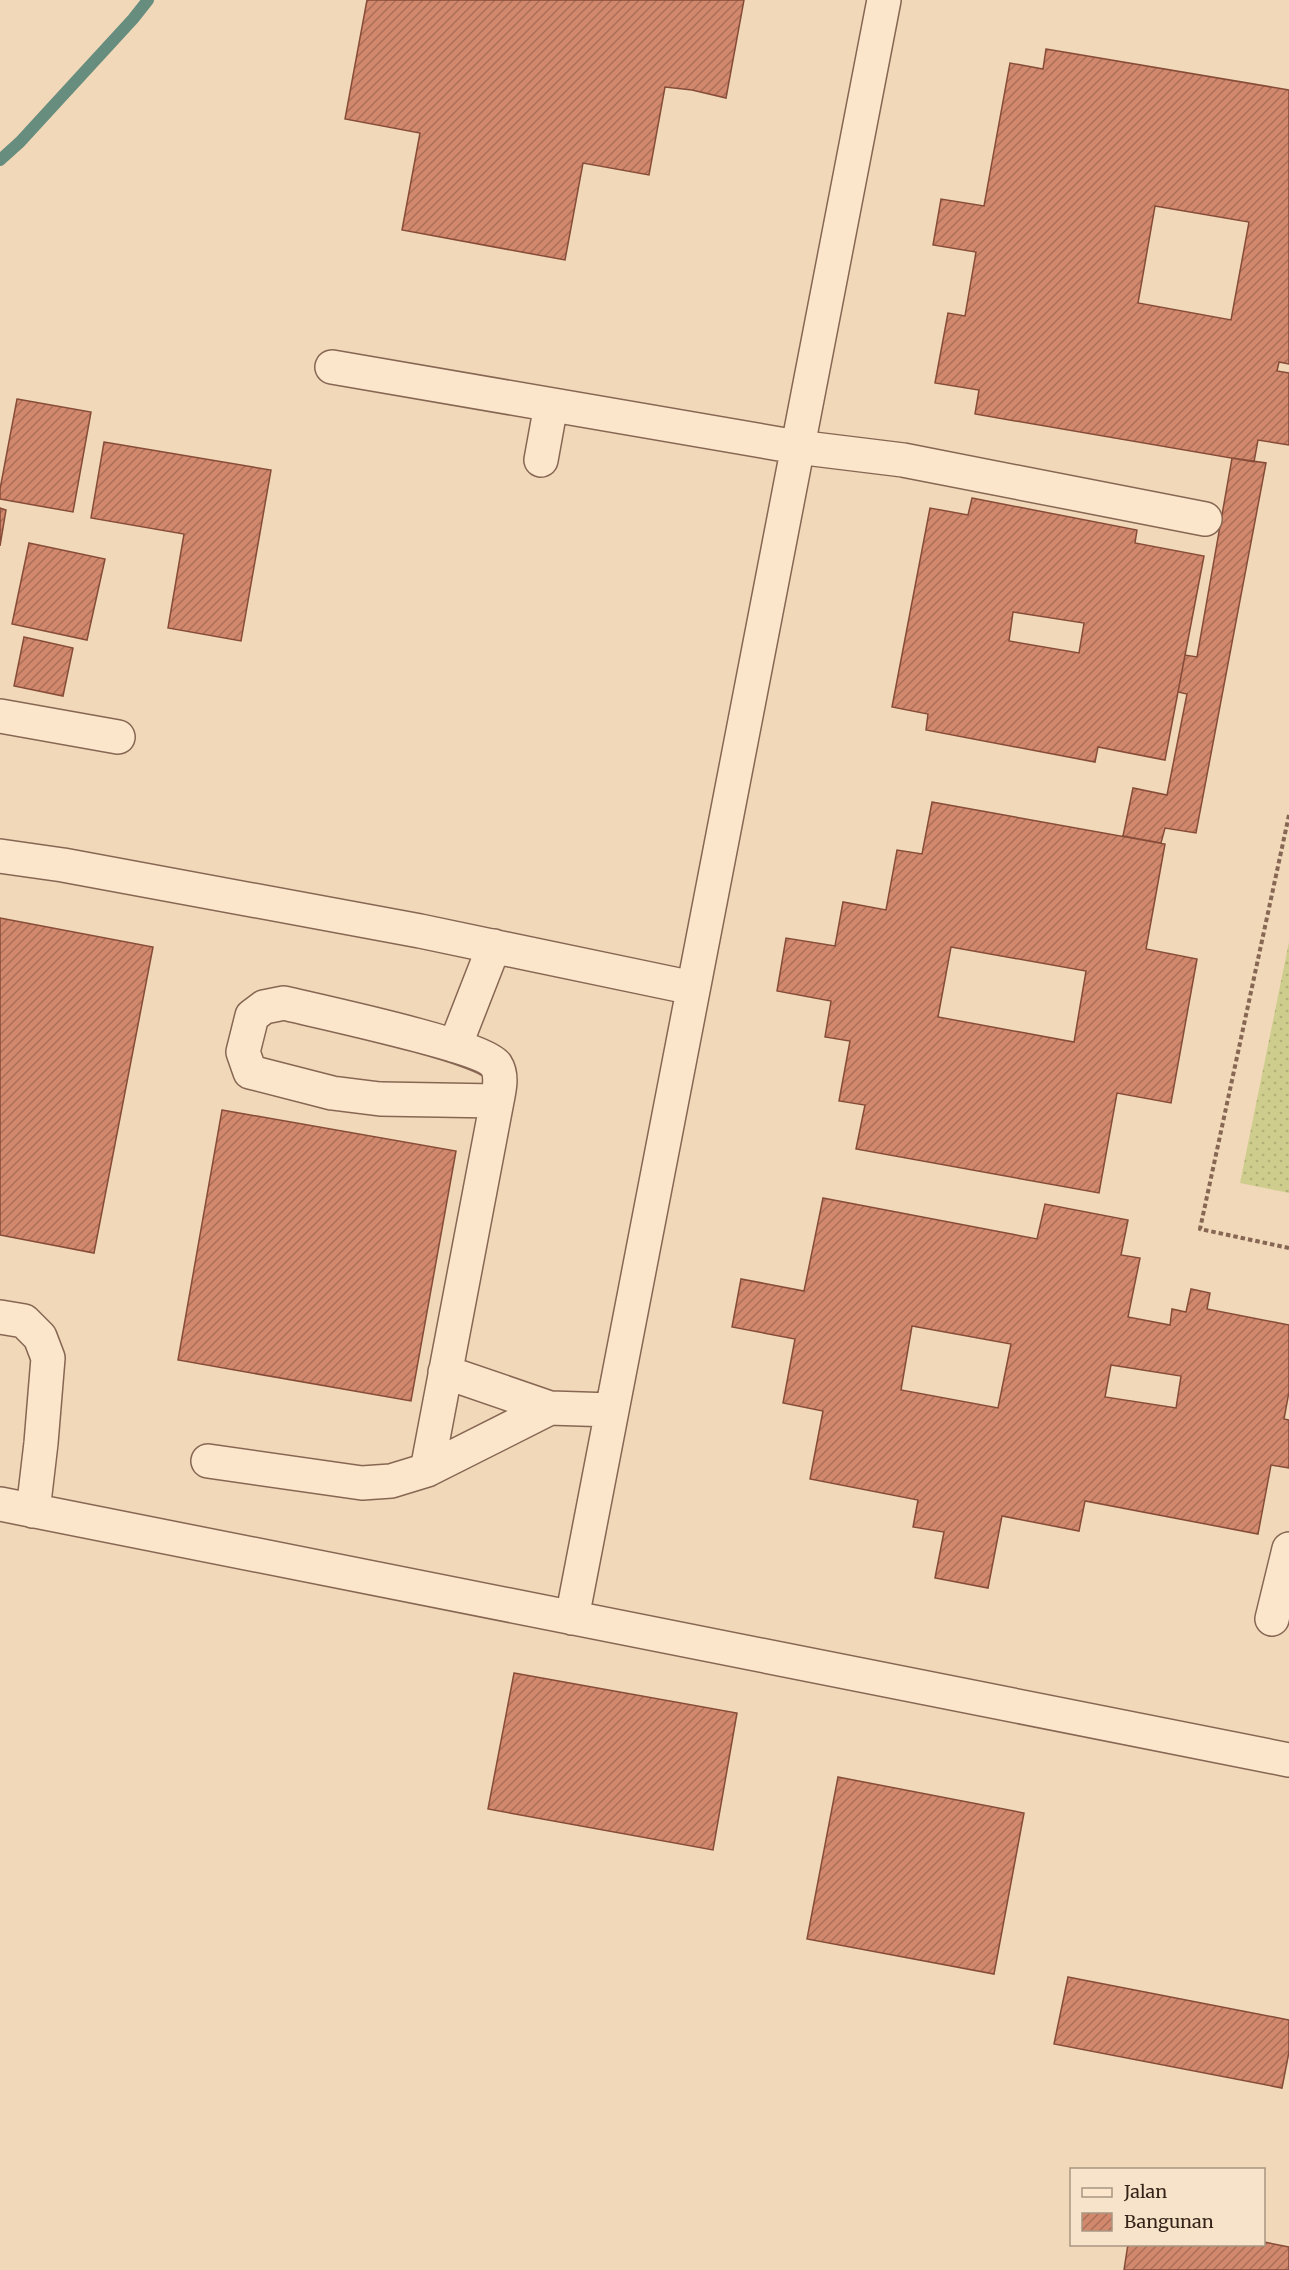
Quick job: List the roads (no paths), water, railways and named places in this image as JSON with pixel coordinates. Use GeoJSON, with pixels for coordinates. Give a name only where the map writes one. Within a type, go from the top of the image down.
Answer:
{"type":"FeatureCollection","features":[{"type":"Feature","properties":{"kind":"lane"},"geometry":{"type":"LineString","coordinates":[[572,1618],[884,0]]}},
{"type":"Feature","properties":{"kind":"lane"},"geometry":{"type":"LineString","coordinates":[[332,368],[797,447],[903,460],[1205,519]]}},
{"type":"Feature","properties":{"kind":"lane"},"geometry":{"type":"LineString","coordinates":[[541,460],[552,405]]}},
{"type":"Feature","properties":{"kind":"lane"},"geometry":{"type":"LineString","coordinates":[[0,716],[118,737]]}},
{"type":"Feature","properties":{"kind":"lane"},"geometry":{"type":"LineString","coordinates":[[0,856],[74,867],[494,946],[693,988]]}},
{"type":"Feature","properties":{"kind":"lane"},"geometry":{"type":"LineString","coordinates":[[455,1046],[494,946]]}},
{"type":"Feature","properties":{"kind":"lane"},"geometry":{"type":"LineString","coordinates":[[427,1470],[497,1101],[500,1077],[491,1060],[455,1046],[284,1003],[264,1007],[252,1016],[243,1052],[250,1072],[332,1093],[380,1099],[497,1101]]}},
{"type":"Feature","properties":{"kind":"lane"},"geometry":{"type":"LineString","coordinates":[[0,1317],[24,1321],[40,1337],[48,1358],[42,1443],[33,1511]]}},
{"type":"Feature","properties":{"kind":"lane"},"geometry":{"type":"LineString","coordinates":[[444,1372],[550,1408],[612,1410]]}},
{"type":"Feature","properties":{"kind":"lane"},"geometry":{"type":"LineString","coordinates":[[208,1461],[362,1483],[391,1481],[427,1470],[550,1408]]}},
{"type":"Feature","properties":{"kind":"lane"},"geometry":{"type":"LineString","coordinates":[[0,1504],[1289,1760]]}},
{"type":"Feature","properties":{"kind":"lane"},"geometry":{"type":"LineString","coordinates":[[1272,1619],[1289,1550]]}},
{"type":"Feature","properties":{"kind":"waterway"},"geometry":{"type":"LineString","coordinates":[[0,160],[20,142],[148,0]]}}]}
